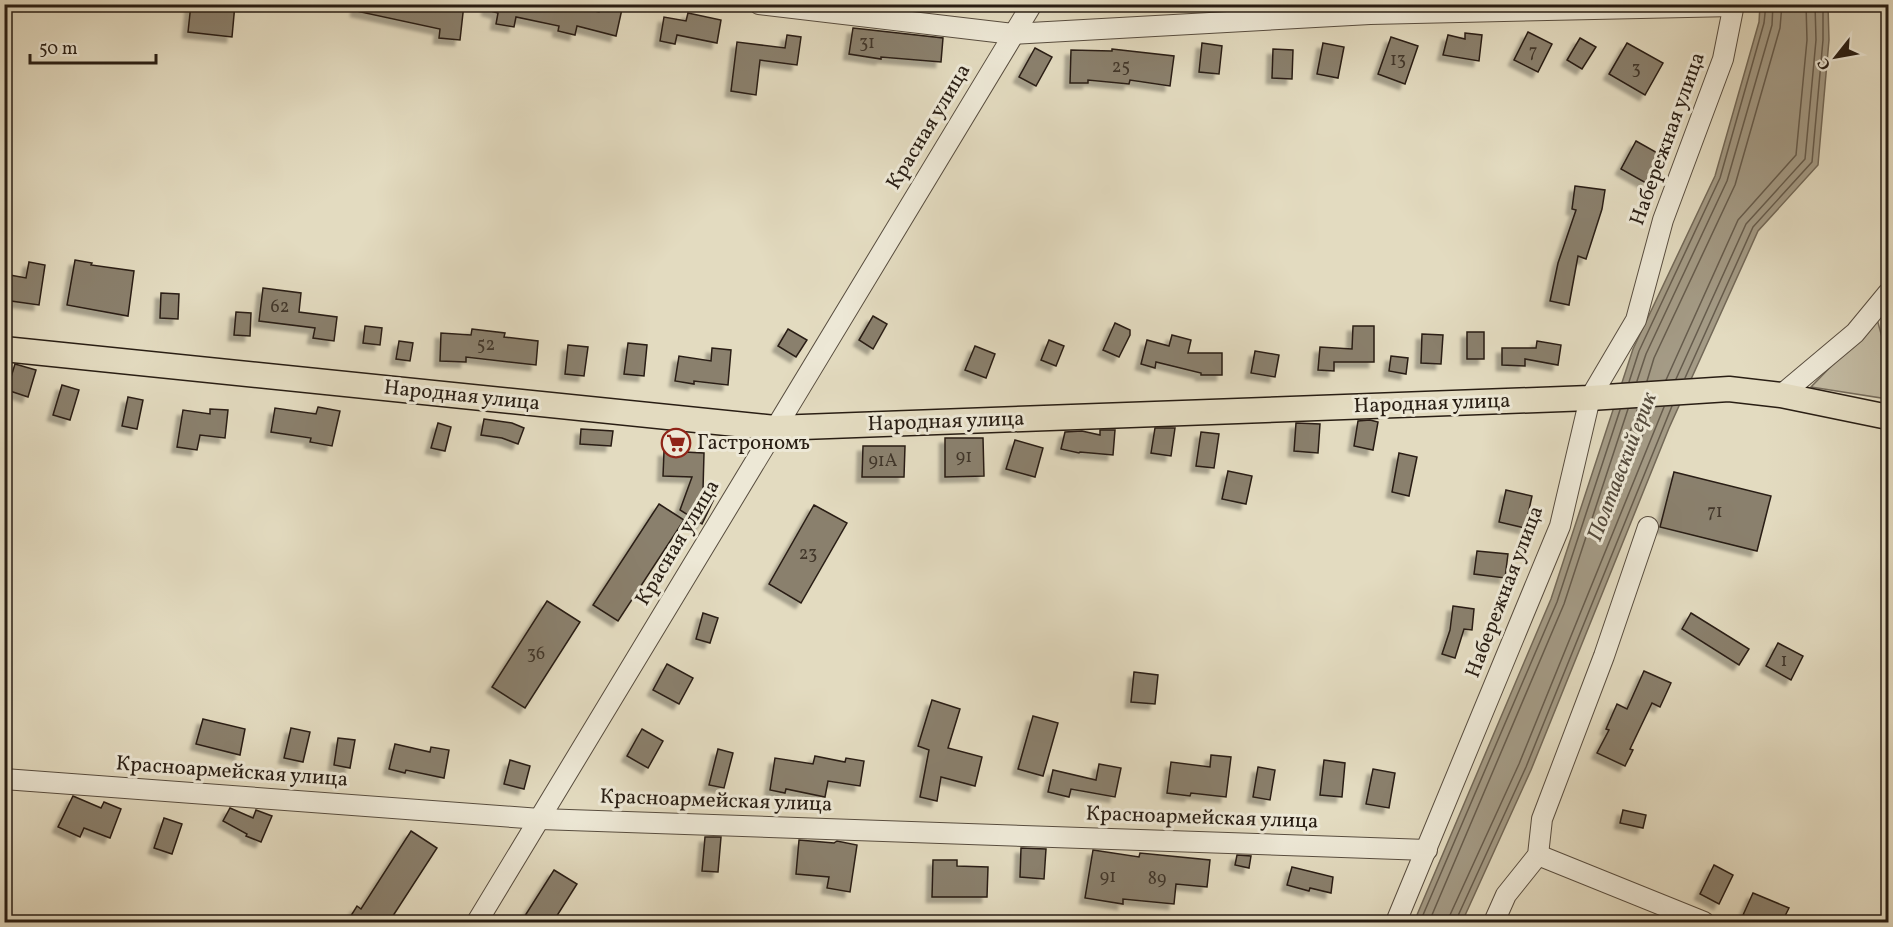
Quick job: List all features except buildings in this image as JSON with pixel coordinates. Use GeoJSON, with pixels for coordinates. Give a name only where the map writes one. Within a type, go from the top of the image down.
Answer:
{"type":"FeatureCollection","features":[{"type":"Feature","properties":{"kind":"main road","name":"Народная улица"},"geometry":{"type":"LineString","coordinates":[[4,349],[775,428],[1590,398],[1729,389],[1781,394],[1888,417]]}},
{"type":"Feature","properties":{"kind":"street"},"geometry":{"type":"LineString","coordinates":[[759,4],[1013,34],[1370,14],[1734,5]]}},
{"type":"Feature","properties":{"kind":"street","name":"Красная улица"},"geometry":{"type":"LineString","coordinates":[[477,922],[1032,4]]}},
{"type":"Feature","properties":{"kind":"street","name":"Набережная улица"},"geometry":{"type":"LineString","coordinates":[[1396,922],[1560,526],[1590,398],[1636,320],[1663,220],[1723,59],[1734,5]]}},
{"type":"Feature","properties":{"kind":"street"},"geometry":{"type":"LineString","coordinates":[[1781,394],[1855,333],[1888,293]]}},
{"type":"Feature","properties":{"kind":"street"},"geometry":{"type":"LineString","coordinates":[[1494,922],[1506,895],[1538,855],[1542,819],[1604,656],[1648,527]]}},
{"type":"Feature","properties":{"kind":"street","name":"Красноармейская улица"},"geometry":{"type":"LineString","coordinates":[[4,779],[540,819],[1427,850]]}},
{"type":"Feature","properties":{"kind":"street"},"geometry":{"type":"LineString","coordinates":[[1538,855],[1704,922]]}},
{"type":"Feature","properties":{"kind":"shaded area"},"geometry":{"type":"Polygon","coordinates":[[[1877,319],[1888,359],[1888,399],[1811,387],[1877,319]]]}},
{"type":"Feature","properties":{"kind":"water","name":"Полтавский ерик"},"geometry":{"type":"Polygon","coordinates":[[[1760,5],[1828,5],[1829,40],[1818,165],[1758,231],[1669,428],[1531,770],[1462,922],[1414,922],[1551,599],[1633,349],[1715,176],[1759,22],[1760,5]]]}},
{"type":"Feature","properties":{"kind":"place","name":"Гастрономъ"},"geometry":{"type":"Point","coordinates":[676,443]}}]}
